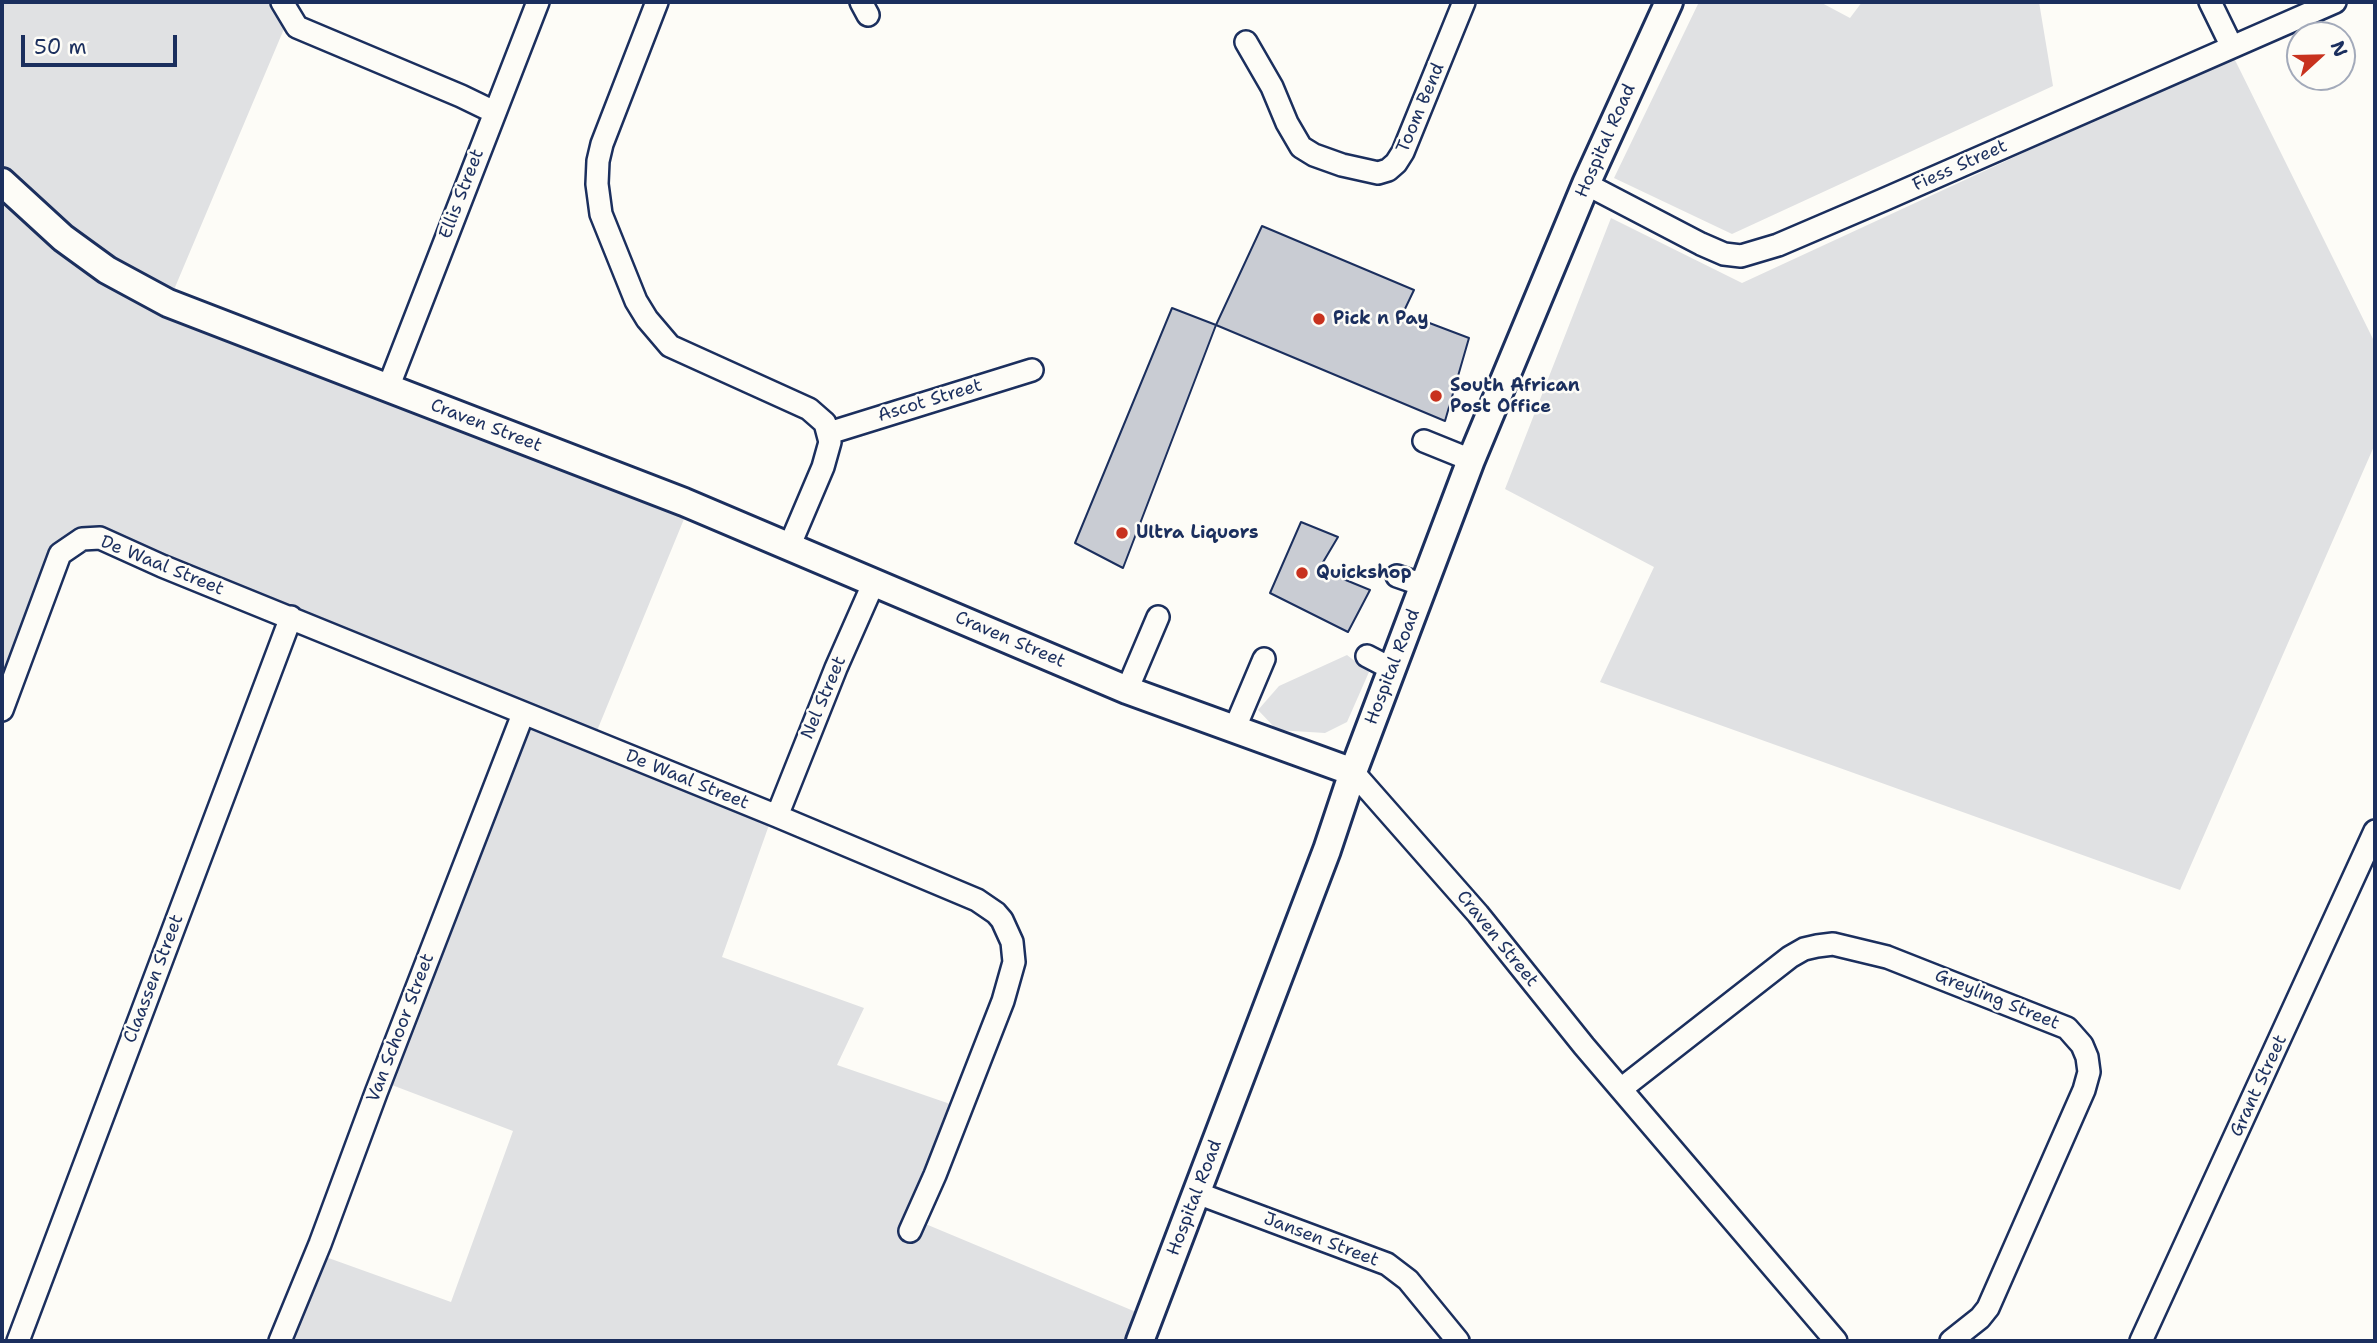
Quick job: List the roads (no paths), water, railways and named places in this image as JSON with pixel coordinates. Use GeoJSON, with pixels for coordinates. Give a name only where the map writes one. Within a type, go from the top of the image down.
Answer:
{"type":"FeatureCollection","features":[{"type":"Feature","properties":{"kind":"main road","name":"Hospital Road"},"geometry":{"type":"LineString","coordinates":[[1140,1341],[1471,460],[1586,184],[1669,2]]}},
{"type":"Feature","properties":{"kind":"main road","name":"Craven Street"},"geometry":{"type":"LineString","coordinates":[[2,182],[63,238],[107,270],[144,291],[684,502],[1127,690],[1353,772]]}},
{"type":"Feature","properties":{"kind":"street"},"geometry":{"type":"LineString","coordinates":[[282,2],[297,27],[494,112]]}},
{"type":"Feature","properties":{"kind":"street","name":"Ellis Street"},"geometry":{"type":"LineString","coordinates":[[388,388],[538,2]]}},
{"type":"Feature","properties":{"kind":"street"},"geometry":{"type":"LineString","coordinates":[[657,2],[602,144],[598,161],[601,214],[636,301],[670,346],[809,408],[825,423],[830,442],[823,467],[789,547]]}},
{"type":"Feature","properties":{"kind":"street","name":"Toom Bend"},"geometry":{"type":"LineString","coordinates":[[1246,43],[1272,87],[1287,123],[1301,147],[1342,165],[1378,173],[1388,170],[1403,152],[1464,2]]}},
{"type":"Feature","properties":{"kind":"street"},"geometry":{"type":"LineString","coordinates":[[2210,2],[2232,47]]}},
{"type":"Feature","properties":{"kind":"street","name":"Fiess Street"},"geometry":{"type":"LineString","coordinates":[[1586,184],[1701,244],[1724,254],[1741,256],[1777,245],[1859,210],[2335,2]]}},
{"type":"Feature","properties":{"kind":"street","name":"Ascot Street"},"geometry":{"type":"LineString","coordinates":[[829,433],[1032,370]]}},
{"type":"Feature","properties":{"kind":"street"},"geometry":{"type":"LineString","coordinates":[[1424,441],[1471,460]]}},
{"type":"Feature","properties":{"kind":"street","name":"De Waal Street"},"geometry":{"type":"LineString","coordinates":[[2,710],[60,554],[82,539],[100,538],[162,566],[977,900],[996,913],[1012,942],[1014,962],[1003,1001],[935,1175],[910,1231]]}},
{"type":"Feature","properties":{"kind":"street"},"geometry":{"type":"LineString","coordinates":[[1397,576],[1423,585]]}},
{"type":"Feature","properties":{"kind":"street","name":"Nel Street"},"geometry":{"type":"LineString","coordinates":[[777,816],[836,668],[874,582]]}},
{"type":"Feature","properties":{"kind":"street","name":"Claassen Street"},"geometry":{"type":"LineString","coordinates":[[18,1341],[291,617]]}},
{"type":"Feature","properties":{"kind":"street"},"geometry":{"type":"LineString","coordinates":[[1127,690],[1158,617]]}},
{"type":"Feature","properties":{"kind":"street"},"geometry":{"type":"LineString","coordinates":[[1367,656],[1392,669]]}},
{"type":"Feature","properties":{"kind":"street"},"geometry":{"type":"LineString","coordinates":[[1234,730],[1264,659]]}},
{"type":"Feature","properties":{"kind":"street","name":"Van Schoor Street"},"geometry":{"type":"LineString","coordinates":[[280,1341],[320,1244],[523,714]]}},
{"type":"Feature","properties":{"kind":"street","name":"Craven Street"},"geometry":{"type":"LineString","coordinates":[[1353,772],[1478,914],[1621,1089],[1836,1341]]}},
{"type":"Feature","properties":{"kind":"street","name":"Grant Street"},"geometry":{"type":"LineString","coordinates":[[2141,1341],[2375,831]]}},
{"type":"Feature","properties":{"kind":"street","name":"Greyling Street"},"geometry":{"type":"LineString","coordinates":[[1621,1089],[1790,957],[1804,949],[1817,946],[1833,944],[1887,957],[2067,1028],[2082,1045],[2087,1057],[2089,1072],[2084,1090],[1988,1308],[1980,1318],[1951,1341]]}},
{"type":"Feature","properties":{"kind":"street","name":"Jansen Street"},"geometry":{"type":"LineString","coordinates":[[1196,1193],[1387,1264],[1408,1280],[1458,1341]]}},
{"type":"Feature","properties":{"kind":"place","name":"Pick n Pay"},"geometry":{"type":"Point","coordinates":[1319,319]}},
{"type":"Feature","properties":{"kind":"place","name":"South African Post Office"},"geometry":{"type":"Point","coordinates":[1436,396]}},
{"type":"Feature","properties":{"kind":"place","name":"Ultra Liquors"},"geometry":{"type":"Point","coordinates":[1122,533]}},
{"type":"Feature","properties":{"kind":"place","name":"Quickshop"},"geometry":{"type":"Point","coordinates":[1302,573]}}]}
